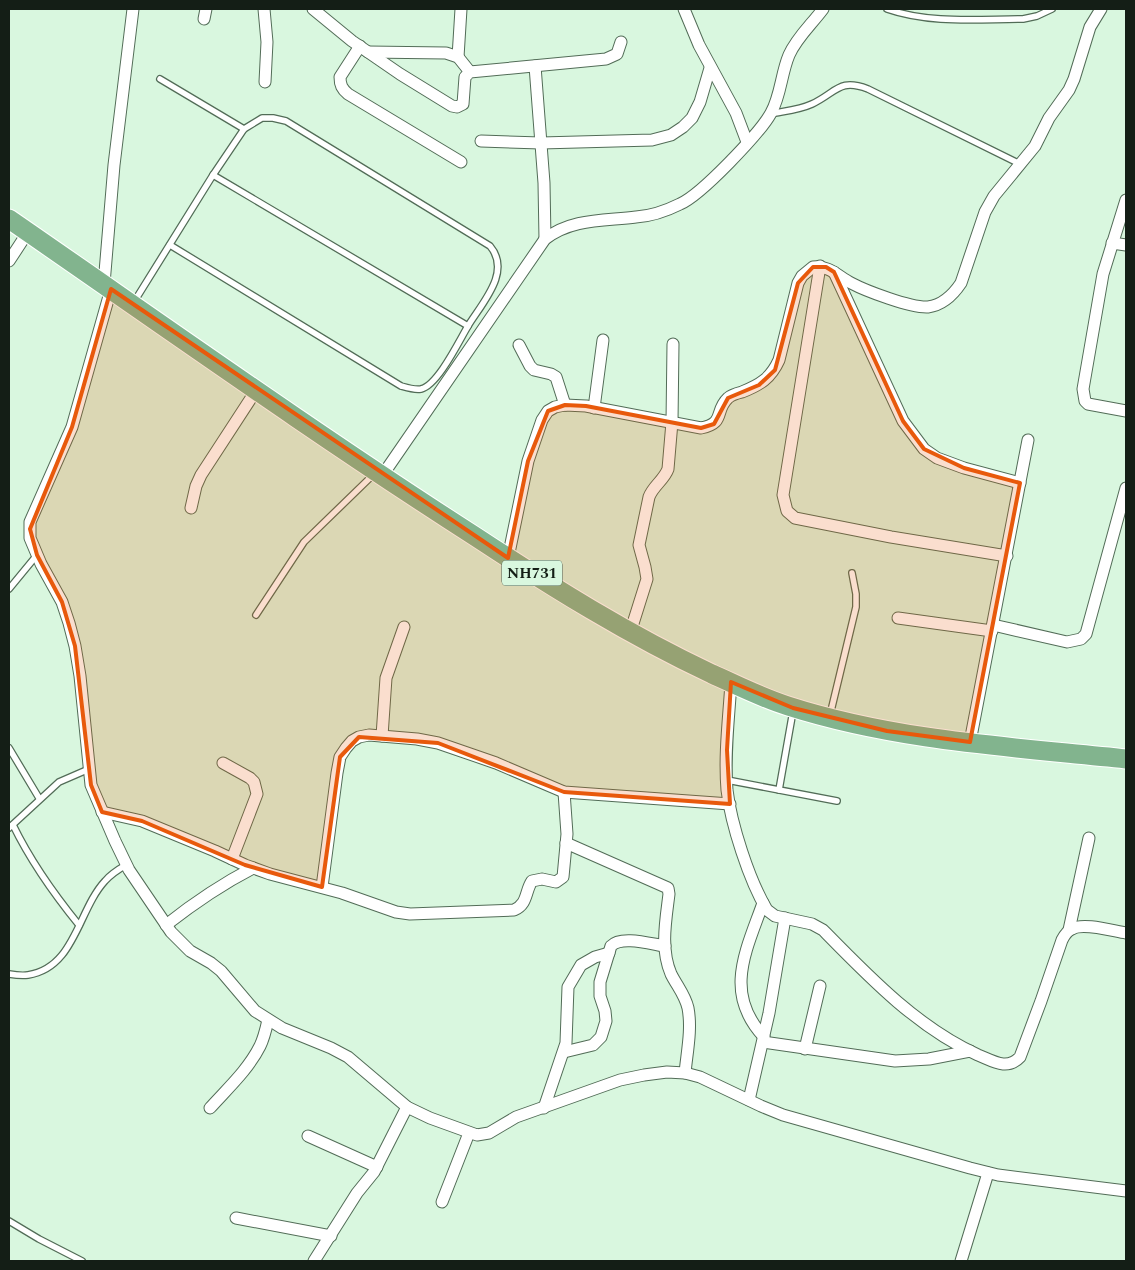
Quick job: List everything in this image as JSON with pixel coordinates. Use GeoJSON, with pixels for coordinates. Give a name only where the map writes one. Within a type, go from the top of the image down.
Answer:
{"type":"FeatureCollection","features":[{"type":"Feature","properties":{"kind":"highway","name":"NH731"},"geometry":{"type":"LineString","coordinates":[[9,219],[379,474],[508,558],[630,633],[731,682],[793,708],[887,731],[1126,759]]}},
{"type":"Feature","properties":{"kind":"street"},"geometry":{"type":"LineString","coordinates":[[133,9],[114,165],[107,286],[72,427],[30,522],[30,538],[62,602],[75,646],[84,705],[92,785],[126,864],[166,925],[186,947],[221,971],[255,1011],[268,1020],[348,1057],[407,1107],[469,1133],[477,1135],[489,1133],[510,1120],[620,1080],[667,1072],[685,1073],[700,1076],[761,1106],[804,1122],[988,1173],[1126,1191]]}},
{"type":"Feature","properties":{"kind":"street"},"geometry":{"type":"LineString","coordinates":[[264,9],[267,42],[265,82]]}},
{"type":"Feature","properties":{"kind":"street"},"geometry":{"type":"LineString","coordinates":[[313,9],[364,49],[400,74],[456,107],[463,104],[465,77],[470,72],[606,59],[617,54],[621,42]]}},
{"type":"Feature","properties":{"kind":"street"},"geometry":{"type":"LineString","coordinates":[[458,57],[461,9]]}},
{"type":"Feature","properties":{"kind":"street"},"geometry":{"type":"LineString","coordinates":[[684,9],[710,68],[736,113],[747,142]]}},
{"type":"Feature","properties":{"kind":"street"},"geometry":{"type":"LineString","coordinates":[[379,474],[545,239],[554,232],[570,225],[655,214],[682,204],[696,194],[747,142],[770,114],[778,98],[784,70],[790,54],[800,37],[823,9]]}},
{"type":"Feature","properties":{"kind":"street"},"geometry":{"type":"LineString","coordinates":[[508,558],[528,461],[542,420],[548,411],[565,405],[594,408],[701,428],[714,424],[719,419],[724,403],[728,398],[759,385],[770,377],[779,360],[798,283],[808,270],[813,267],[826,267],[860,288],[888,298],[926,307],[936,305],[955,293],[961,283],[985,212],[994,196],[1034,146],[1049,118],[1068,90],[1074,79],[1090,27],[1101,9]]}},
{"type":"Feature","properties":{"kind":"street"},"geometry":{"type":"LineString","coordinates":[[364,49],[446,53],[458,57],[470,72]]}},
{"type":"Feature","properties":{"kind":"street"},"geometry":{"type":"LineString","coordinates":[[364,49],[340,77],[343,89],[461,162]]}},
{"type":"Feature","properties":{"kind":"street"},"geometry":{"type":"LineString","coordinates":[[536,66],[545,239]]}},
{"type":"Feature","properties":{"kind":"street"},"geometry":{"type":"LineString","coordinates":[[481,141],[541,143],[652,140],[670,135],[683,127],[692,118],[700,102],[710,68]]}},
{"type":"Feature","properties":{"kind":"street"},"geometry":{"type":"LineString","coordinates":[[1126,200],[1103,274],[1083,396],[1088,404],[1126,411]]}},
{"type":"Feature","properties":{"kind":"street"},"geometry":{"type":"LineString","coordinates":[[9,261],[28,232]]}},
{"type":"Feature","properties":{"kind":"street"},"geometry":{"type":"LineString","coordinates":[[1112,243],[1126,245]]}},
{"type":"Feature","properties":{"kind":"street"},"geometry":{"type":"LineString","coordinates":[[820,266],[783,495],[787,511],[795,518],[891,537],[1006,556]]}},
{"type":"Feature","properties":{"kind":"street"},"geometry":{"type":"LineString","coordinates":[[834,272],[902,421],[924,449],[937,458],[964,468],[1020,483]]}},
{"type":"Feature","properties":{"kind":"street"},"geometry":{"type":"LineString","coordinates":[[594,408],[602,340]]}},
{"type":"Feature","properties":{"kind":"street"},"geometry":{"type":"LineString","coordinates":[[630,633],[647,579],[639,545],[640,538],[652,491],[661,482],[668,469],[672,422],[674,344]]}},
{"type":"Feature","properties":{"kind":"street"},"geometry":{"type":"LineString","coordinates":[[519,345],[534,370],[556,377],[565,405]]}},
{"type":"Feature","properties":{"kind":"street"},"geometry":{"type":"LineString","coordinates":[[192,508],[196,486],[256,389]]}},
{"type":"Feature","properties":{"kind":"street"},"geometry":{"type":"LineString","coordinates":[[970,742],[1028,440]]}},
{"type":"Feature","properties":{"kind":"street"},"geometry":{"type":"LineString","coordinates":[[898,618],[993,628],[1067,642],[1081,639],[1086,634],[1126,488]]}},
{"type":"Feature","properties":{"kind":"street"},"geometry":{"type":"LineString","coordinates":[[382,736],[386,678],[404,627]]}},
{"type":"Feature","properties":{"kind":"street"},"geometry":{"type":"LineString","coordinates":[[731,682],[727,750],[727,780],[730,804],[741,846],[767,910],[775,916],[812,924],[823,930],[894,999],[941,1035],[1001,1065],[1008,1065],[1020,1057],[1062,940],[1069,930],[1089,838]]}},
{"type":"Feature","properties":{"kind":"street"},"geometry":{"type":"LineString","coordinates":[[322,887],[340,757],[352,741],[359,737],[369,735],[418,739],[438,743],[496,763],[564,792],[730,804]]}},
{"type":"Feature","properties":{"kind":"street"},"geometry":{"type":"LineString","coordinates":[[223,763],[250,778],[254,782],[257,794],[232,859]]}},
{"type":"Feature","properties":{"kind":"street"},"geometry":{"type":"LineString","coordinates":[[102,812],[142,821],[253,868],[322,887],[396,912],[410,914],[514,910],[520,908],[523,904],[532,881],[542,879],[556,882],[563,877],[566,843],[564,792]]}},
{"type":"Feature","properties":{"kind":"street"},"geometry":{"type":"LineString","coordinates":[[566,843],[668,888],[665,946],[671,973],[682,991],[688,1008],[690,1023],[685,1073]]}},
{"type":"Feature","properties":{"kind":"street"},"geometry":{"type":"LineString","coordinates":[[166,925],[194,903],[253,868]]}},
{"type":"Feature","properties":{"kind":"street"},"geometry":{"type":"LineString","coordinates":[[763,903],[742,960],[740,990],[748,1016],[763,1039],[805,1049],[896,1061],[929,1059],[970,1051]]}},
{"type":"Feature","properties":{"kind":"street"},"geometry":{"type":"LineString","coordinates":[[749,1100],[769,1013],[785,918]]}},
{"type":"Feature","properties":{"kind":"street"},"geometry":{"type":"LineString","coordinates":[[1069,930],[1080,926],[1126,933]]}},
{"type":"Feature","properties":{"kind":"street"},"geometry":{"type":"LineString","coordinates":[[564,1052],[593,1045],[601,1037],[606,1021],[605,1010],[600,996],[600,982],[614,943],[622,940],[665,946]]}},
{"type":"Feature","properties":{"kind":"street"},"geometry":{"type":"LineString","coordinates":[[544,1108],[564,1052],[568,1032],[566,1003],[568,987],[581,965],[595,957],[609,953]]}},
{"type":"Feature","properties":{"kind":"street"},"geometry":{"type":"LineString","coordinates":[[805,1049],[820,986]]}},
{"type":"Feature","properties":{"kind":"street"},"geometry":{"type":"LineString","coordinates":[[210,1108],[246,1068],[255,1055],[268,1020]]}},
{"type":"Feature","properties":{"kind":"street"},"geometry":{"type":"LineString","coordinates":[[314,1261],[357,1193],[377,1166],[407,1107]]}},
{"type":"Feature","properties":{"kind":"street"},"geometry":{"type":"LineString","coordinates":[[442,1202],[469,1133]]}},
{"type":"Feature","properties":{"kind":"street"},"geometry":{"type":"LineString","coordinates":[[308,1136],[377,1166]]}},
{"type":"Feature","properties":{"kind":"street"},"geometry":{"type":"LineString","coordinates":[[961,1261],[988,1173]]}},
{"type":"Feature","properties":{"kind":"street"},"geometry":{"type":"LineString","coordinates":[[236,1218],[331,1236]]}},
{"type":"Feature","properties":{"kind":"lane"},"geometry":{"type":"LineString","coordinates":[[887,9],[928,18],[1023,20],[1052,9]]}},
{"type":"Feature","properties":{"kind":"lane"},"geometry":{"type":"LineString","coordinates":[[160,79],[244,129]]}},
{"type":"Feature","properties":{"kind":"lane"},"geometry":{"type":"LineString","coordinates":[[770,114],[812,104],[841,87],[855,84],[1020,164]]}},
{"type":"Feature","properties":{"kind":"lane"},"geometry":{"type":"LineString","coordinates":[[133,304],[213,175],[244,129],[262,118],[286,121],[490,246],[495,252],[498,262],[496,281],[438,374],[430,384],[422,389],[412,389],[401,386],[170,245]]}},
{"type":"Feature","properties":{"kind":"lane"},"geometry":{"type":"LineString","coordinates":[[213,175],[468,326]]}},
{"type":"Feature","properties":{"kind":"lane"},"geometry":{"type":"LineString","coordinates":[[256,615],[304,542],[379,474]]}},
{"type":"Feature","properties":{"kind":"lane"},"geometry":{"type":"LineString","coordinates":[[9,588],[37,555]]}},
{"type":"Feature","properties":{"kind":"lane"},"geometry":{"type":"LineString","coordinates":[[830,717],[856,607],[856,594],[852,573]]}},
{"type":"Feature","properties":{"kind":"lane"},"geometry":{"type":"LineString","coordinates":[[779,790],[793,708]]}},
{"type":"Feature","properties":{"kind":"lane"},"geometry":{"type":"LineString","coordinates":[[9,748],[39,798]]}},
{"type":"Feature","properties":{"kind":"lane"},"geometry":{"type":"LineString","coordinates":[[79,925],[39,872],[11,827],[39,798],[59,782],[89,769]]}},
{"type":"Feature","properties":{"kind":"lane"},"geometry":{"type":"LineString","coordinates":[[727,780],[837,801]]}},
{"type":"Feature","properties":{"kind":"lane"},"geometry":{"type":"LineString","coordinates":[[9,974],[27,975],[42,972],[55,963],[68,949],[89,904],[105,881],[126,864]]}},
{"type":"Feature","properties":{"kind":"lane"},"geometry":{"type":"LineString","coordinates":[[9,1221],[82,1261]]}},
{"type":"Feature","properties":{"kind":"highlighted area"},"geometry":{"type":"Polygon","coordinates":[[[813,267],[826,267],[834,272],[903,421],[924,449],[964,468],[1020,483],[970,742],[887,731],[793,708],[731,682],[727,750],[730,804],[564,792],[438,743],[359,737],[340,757],[322,887],[245,865],[142,821],[102,812],[91,785],[75,646],[62,602],[37,555],[30,529],[72,427],[111,289],[508,558],[528,461],[548,411],[565,405],[586,406],[701,428],[714,424],[728,398],[759,385],[775,370],[798,283],[813,267]]]}}]}
